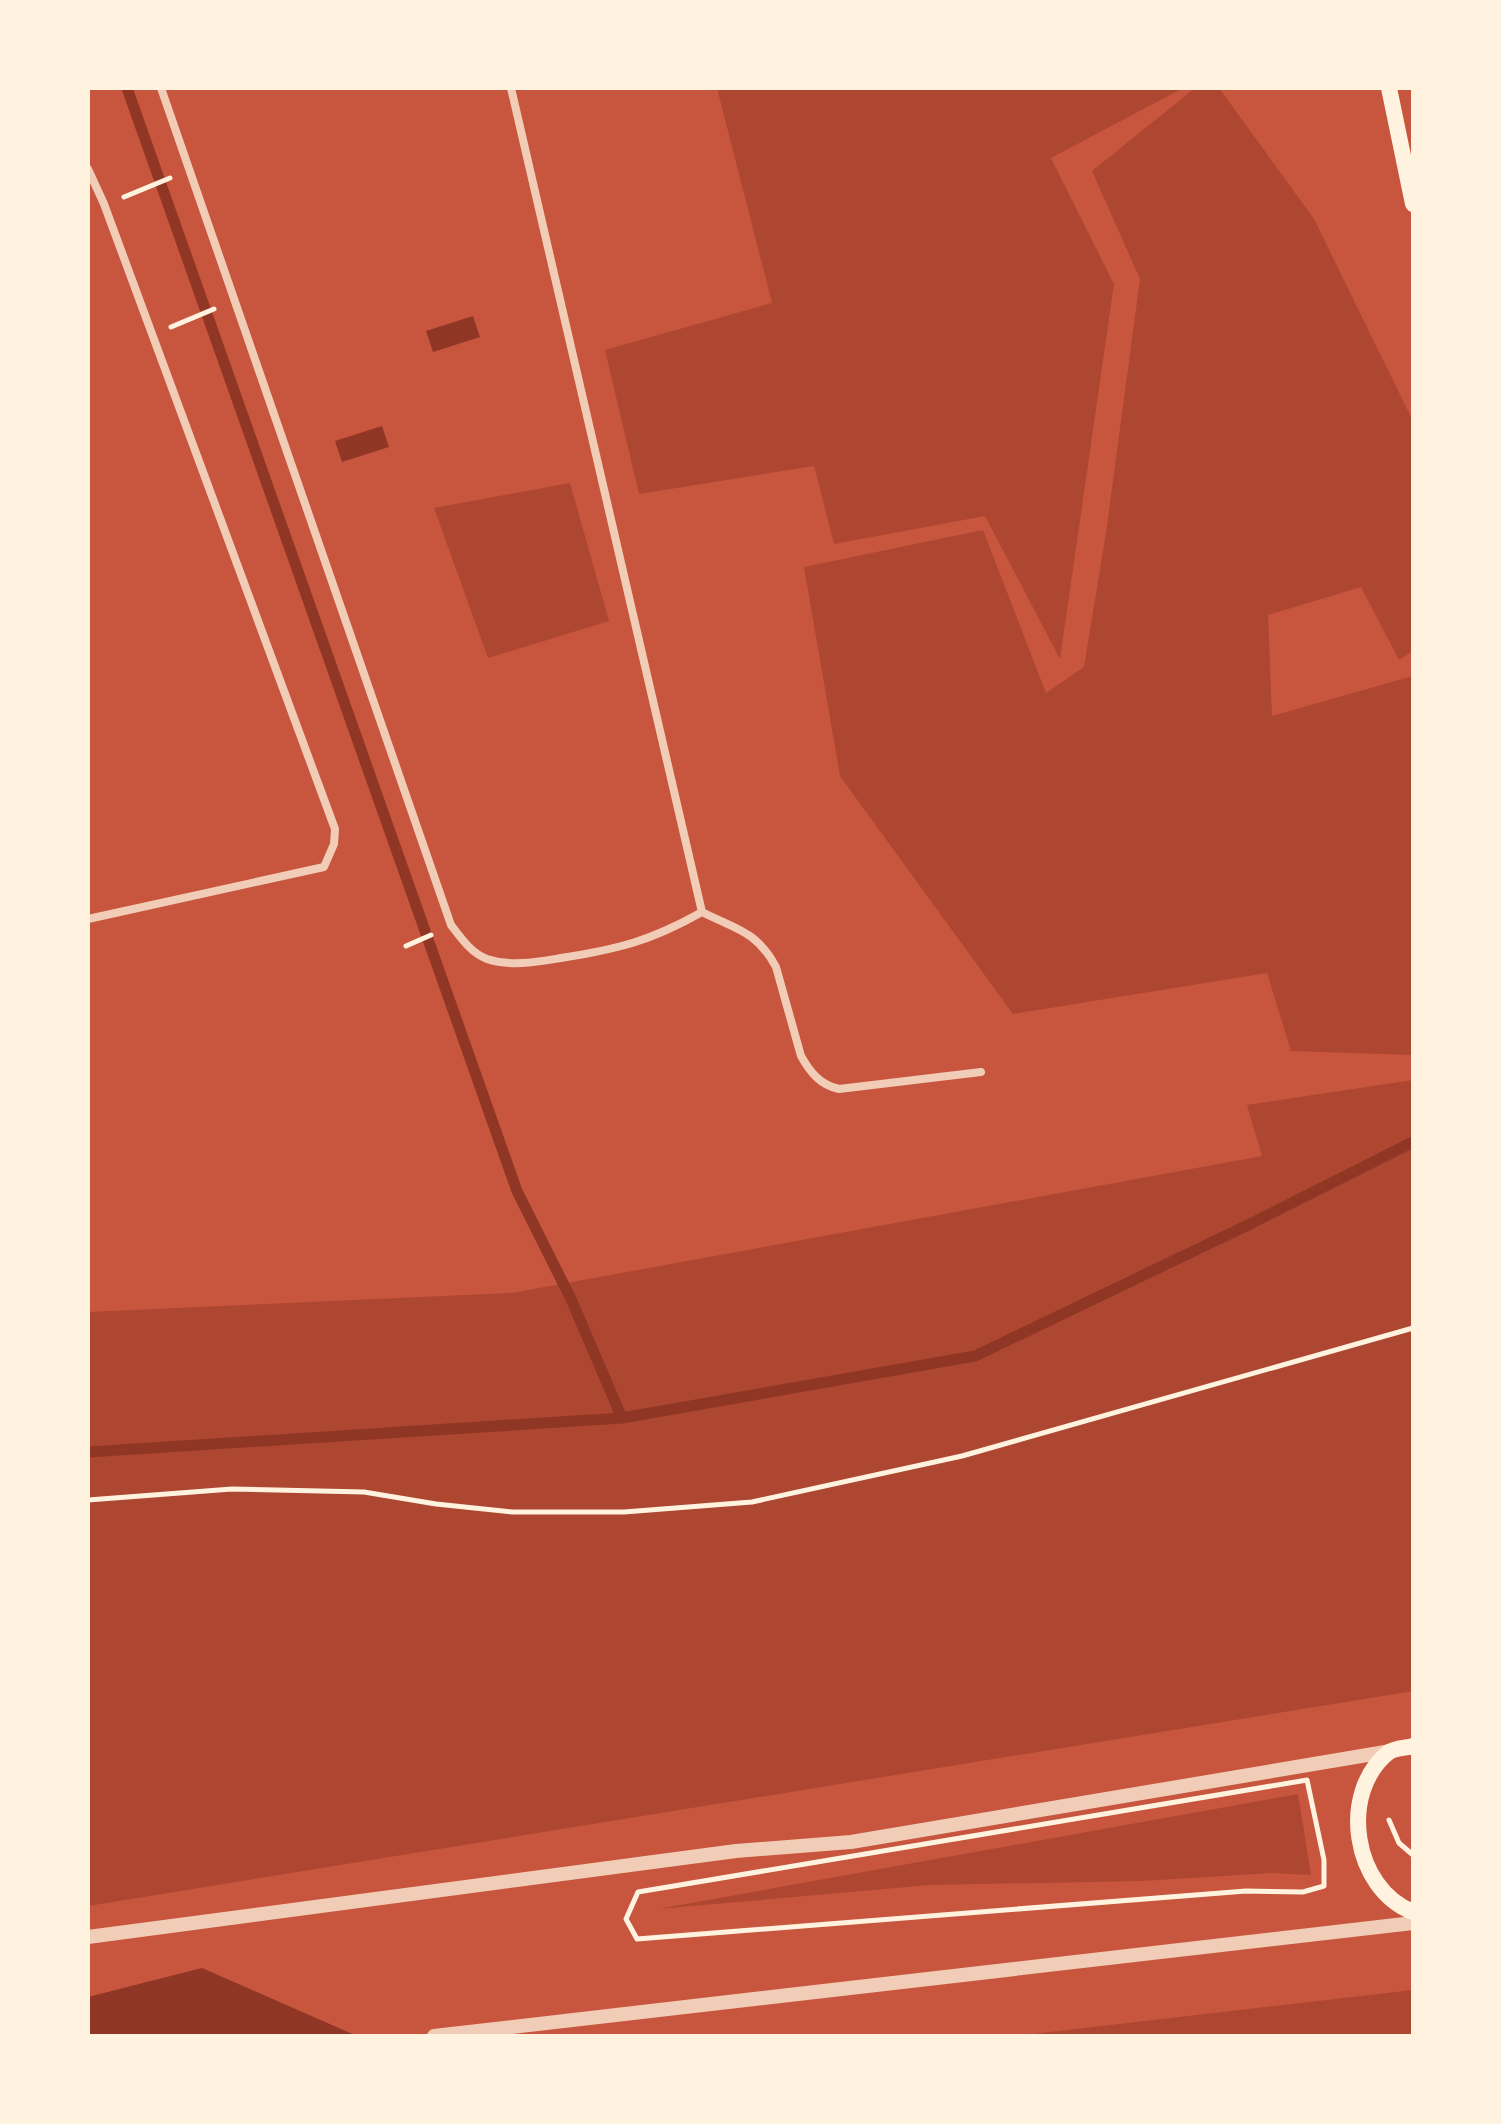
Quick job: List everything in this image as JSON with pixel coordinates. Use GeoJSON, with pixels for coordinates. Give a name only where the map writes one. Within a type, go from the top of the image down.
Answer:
{"type":"FeatureCollection","features":[{"type":"Feature","properties":{"kind":"main road"},"geometry":{"type":"LineString","coordinates":[[1389,88],[1413,204]]}},
{"type":"Feature","properties":{"kind":"main road"},"geometry":{"type":"LineString","coordinates":[[1413,1746],[1391,1751],[1368,1779],[1357,1813],[1360,1849],[1375,1882],[1402,1907],[1413,1912]]}},
{"type":"Feature","properties":{"kind":"street"},"geometry":{"type":"LineString","coordinates":[[161,88],[451,925],[475,953],[487,959],[527,964],[620,948],[660,934],[702,912]]}},
{"type":"Feature","properties":{"kind":"street"},"geometry":{"type":"LineString","coordinates":[[511,88],[702,912]]}},
{"type":"Feature","properties":{"kind":"street"},"geometry":{"type":"LineString","coordinates":[[88,169],[104,204],[335,829],[334,844],[324,867],[88,919]]}},
{"type":"Feature","properties":{"kind":"street"},"geometry":{"type":"LineString","coordinates":[[702,912],[750,934],[769,954],[776,967],[801,1056],[827,1087],[839,1089],[981,1072]]}},
{"type":"Feature","properties":{"kind":"street"},"geometry":{"type":"LineString","coordinates":[[88,1937],[736,1851],[851,1842],[1391,1751]]}},
{"type":"Feature","properties":{"kind":"street"},"geometry":{"type":"LineString","coordinates":[[434,2036],[1413,1923]]}},
{"type":"Feature","properties":{"kind":"path"},"geometry":{"type":"LineString","coordinates":[[104,204],[190,170]]}},
{"type":"Feature","properties":{"kind":"path"},"geometry":{"type":"LineString","coordinates":[[152,335],[235,300]]}},
{"type":"Feature","properties":{"kind":"path"},"geometry":{"type":"LineString","coordinates":[[88,1500],[232,1489],[364,1492],[512,1512],[624,1512],[752,1502],[977,1452],[1413,1328]]}},
{"type":"Feature","properties":{"kind":"path"},"geometry":{"type":"LineString","coordinates":[[1307,1780],[1324,1860],[1324,1886],[1303,1892],[1246,1891],[637,1939],[626,1919],[638,1892],[1307,1780]]}},
{"type":"Feature","properties":{"kind":"path"},"geometry":{"type":"LineString","coordinates":[[1388,1811],[1389,1825],[1399,1843],[1413,1855]]}},
{"type":"Feature","properties":{"kind":"shaded area"},"geometry":{"type":"Polygon","coordinates":[[[717,88],[1183,88],[1051,158],[1114,284],[1060,659],[985,516],[834,544],[814,466],[639,494],[605,350],[772,303],[717,88]]]}},
{"type":"Feature","properties":{"kind":"shaded area"},"geometry":{"type":"Polygon","coordinates":[[[1195,88],[1219,88],[1314,219],[1413,425],[1413,651],[1399,660],[1361,587],[1268,615],[1272,716],[1413,676],[1413,1055],[1291,1051],[1267,973],[1013,1014],[840,776],[804,567],[983,530],[1046,693],[1084,667],[1106,533],[1140,279],[1092,171],[1195,88]]]}},
{"type":"Feature","properties":{"kind":"shaded area"},"geometry":{"type":"Polygon","coordinates":[[[473,316],[480,337],[433,352],[426,331],[473,316]]]}},
{"type":"Feature","properties":{"kind":"shaded area"},"geometry":{"type":"Polygon","coordinates":[[[382,426],[389,447],[342,462],[335,441],[382,426]]]}},
{"type":"Feature","properties":{"kind":"shaded area"},"geometry":{"type":"Polygon","coordinates":[[[570,483],[609,621],[488,658],[434,508],[570,483]]]}},
{"type":"Feature","properties":{"kind":"shaded area"},"geometry":{"type":"Polygon","coordinates":[[[1413,1080],[1413,1691],[88,1906],[88,1312],[512,1293],[1262,1156],[1247,1105],[1413,1080]]]}},
{"type":"Feature","properties":{"kind":"shaded area"},"geometry":{"type":"Polygon","coordinates":[[[1298,1794],[1311,1875],[1272,1873],[1142,1881],[930,1885],[658,1909],[1298,1794]]]}},
{"type":"Feature","properties":{"kind":"shaded area"},"geometry":{"type":"Polygon","coordinates":[[[202,1968],[357,2036],[88,2036],[88,1997],[202,1968]]]}},
{"type":"Feature","properties":{"kind":"shaded area"},"geometry":{"type":"Polygon","coordinates":[[[1413,1990],[1413,2036],[1016,2036],[1413,1990]]]}},
{"type":"Feature","properties":{"kind":"waterway"},"geometry":{"type":"LineString","coordinates":[[127,88],[517,1191],[571,1299],[622,1418]]}},
{"type":"Feature","properties":{"kind":"waterway"},"geometry":{"type":"LineString","coordinates":[[88,1452],[622,1418],[975,1356],[1413,1142]]}}]}
